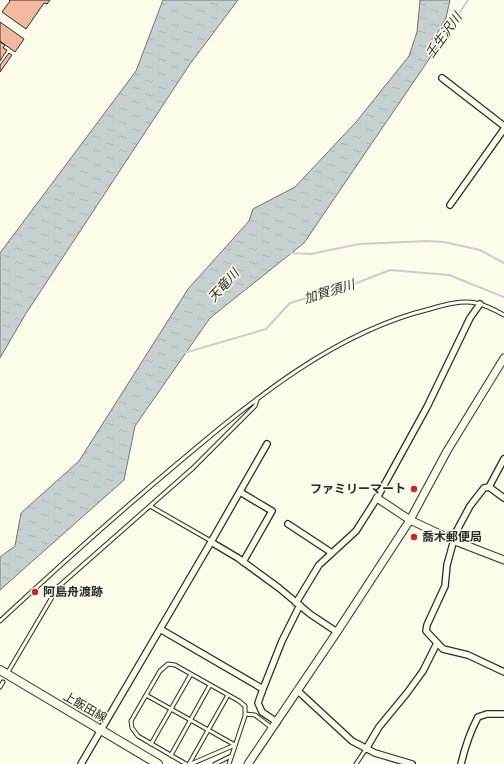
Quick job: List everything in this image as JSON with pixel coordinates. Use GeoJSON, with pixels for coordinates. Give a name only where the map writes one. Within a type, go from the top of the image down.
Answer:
{"type":"FeatureCollection","features":[{"type":"Feature","properties":{"kind":"main road","name":"上飯田線"},"geometry":{"type":"LineString","coordinates":[[4,671],[158,764]]}},
{"type":"Feature","properties":{"kind":"street"},"geometry":{"type":"LineString","coordinates":[[442,78],[504,127],[450,205]]}},
{"type":"Feature","properties":{"kind":"street"},"geometry":{"type":"LineString","coordinates":[[274,725],[262,712],[258,703],[298,604],[319,565],[356,531],[377,498],[427,407],[470,318],[480,304]]}},
{"type":"Feature","properties":{"kind":"street"},"geometry":{"type":"LineString","coordinates":[[248,764],[298,691],[410,520],[447,452],[504,358]]}},
{"type":"Feature","properties":{"kind":"street"},"geometry":{"type":"LineString","coordinates":[[81,764],[267,444]]}},
{"type":"Feature","properties":{"kind":"street"},"geometry":{"type":"LineString","coordinates":[[504,460],[489,487],[484,488],[470,506],[456,532],[447,565],[445,586],[427,625],[426,631],[444,649],[468,656],[504,672]]}},
{"type":"Feature","properties":{"kind":"street"},"geometry":{"type":"LineString","coordinates":[[489,487],[504,498]]}},
{"type":"Feature","properties":{"kind":"street"},"geometry":{"type":"LineString","coordinates":[[240,492],[272,511],[243,562]]}},
{"type":"Feature","properties":{"kind":"street"},"geometry":{"type":"LineString","coordinates":[[377,498],[410,520],[454,541],[504,560]]}},
{"type":"Feature","properties":{"kind":"street"},"geometry":{"type":"LineString","coordinates":[[288,524],[332,553]]}},
{"type":"Feature","properties":{"kind":"street"},"geometry":{"type":"LineString","coordinates":[[211,542],[243,562],[279,588],[310,614],[337,632]]}},
{"type":"Feature","properties":{"kind":"street"},"geometry":{"type":"LineString","coordinates":[[160,629],[263,689]]}},
{"type":"Feature","properties":{"kind":"street"},"geometry":{"type":"LineString","coordinates":[[366,749],[380,727],[423,671],[438,642]]}},
{"type":"Feature","properties":{"kind":"street"},"geometry":{"type":"LineString","coordinates":[[298,691],[347,737],[375,753],[412,764]]}},
{"type":"Feature","properties":{"kind":"street"},"geometry":{"type":"LineString","coordinates":[[461,764],[464,749],[471,730],[478,717],[486,714],[504,714]]}},
{"type":"Feature","properties":{"kind":"lane"},"geometry":{"type":"LineString","coordinates":[[0,621],[156,482],[217,431],[258,398],[315,360],[356,337],[390,321],[437,307],[460,303],[480,304],[492,308],[504,315]]}},
{"type":"Feature","properties":{"kind":"lane"},"geometry":{"type":"LineString","coordinates":[[4,671],[58,587],[193,468],[255,406],[258,398]]}},
{"type":"Feature","properties":{"kind":"lane"},"geometry":{"type":"LineString","coordinates":[[150,506],[211,542]]}},
{"type":"Feature","properties":{"kind":"lane"},"geometry":{"type":"LineString","coordinates":[[229,764],[235,745],[244,714],[244,706],[239,701],[175,665],[168,664],[160,671],[131,721],[132,728],[138,736],[189,764],[235,745]]}},
{"type":"Feature","properties":{"kind":"lane"},"geometry":{"type":"LineString","coordinates":[[151,744],[192,674]]}},
{"type":"Feature","properties":{"kind":"lane"},"geometry":{"type":"LineString","coordinates":[[0,687],[3,682]]}},
{"type":"Feature","properties":{"kind":"lane"},"geometry":{"type":"LineString","coordinates":[[171,755],[210,685]]}},
{"type":"Feature","properties":{"kind":"lane"},"geometry":{"type":"LineString","coordinates":[[146,695],[235,745]]}},
{"type":"Feature","properties":{"kind":"lane"},"geometry":{"type":"LineString","coordinates":[[189,764],[228,695]]}},
{"type":"Feature","properties":{"kind":"lane"},"geometry":{"type":"LineString","coordinates":[[244,714],[255,715],[274,725]]}},
{"type":"Feature","properties":{"kind":"lane"},"geometry":{"type":"LineString","coordinates":[[356,764],[366,749]]}},
{"type":"Feature","properties":{"kind":"lane"},"geometry":{"type":"LineString","coordinates":[[215,764],[232,755]]}},
{"type":"Feature","properties":{"kind":"water"},"geometry":{"type":"Polygon","coordinates":[[[163,0],[238,0],[190,64],[25,315],[0,358],[0,253],[136,71],[163,0]]]}},
{"type":"Feature","properties":{"kind":"water","name":"天竜川"},"geometry":{"type":"Polygon","coordinates":[[[420,0],[450,0],[446,18],[437,34],[438,46],[304,243],[210,318],[135,426],[124,480],[0,590],[0,557],[15,546],[21,513],[79,461],[188,289],[249,221],[253,209],[295,187],[356,122],[409,56],[417,32],[420,0]]]}},
{"type":"Feature","properties":{"kind":"building"},"geometry":{"type":"Polygon","coordinates":[[[9,0],[50,0],[47,4],[44,3],[26,29],[2,12],[10,1],[9,0]]]}},
{"type":"Feature","properties":{"kind":"building"},"geometry":{"type":"Polygon","coordinates":[[[0,22],[24,39],[15,52],[0,41],[0,22]]]}},
{"type":"Feature","properties":{"kind":"building"},"geometry":{"type":"Polygon","coordinates":[[[0,42],[5,45],[3,48],[7,50],[0,61],[0,42]]]}},
{"type":"Feature","properties":{"kind":"building"},"geometry":{"type":"Polygon","coordinates":[[[9,53],[12,55],[0,72],[0,65],[9,53]]]}},
{"type":"Feature","properties":{"kind":"waterway","name":"壬生沢川"},"geometry":{"type":"LineString","coordinates":[[437,47],[468,0]]}},
{"type":"Feature","properties":{"kind":"waterway"},"geometry":{"type":"LineString","coordinates":[[291,253],[311,254],[359,244],[427,241],[444,242],[480,250],[504,263]]}},
{"type":"Feature","properties":{"kind":"waterway","name":"加賀須川"},"geometry":{"type":"LineString","coordinates":[[184,353],[266,329],[290,303],[354,284],[390,270],[449,275],[504,297]]}},
{"type":"Feature","properties":{"kind":"place","name":"ファミリーマート"},"geometry":{"type":"Point","coordinates":[414,489]}},
{"type":"Feature","properties":{"kind":"place","name":"喬木郵便局"},"geometry":{"type":"Point","coordinates":[414,537]}},
{"type":"Feature","properties":{"kind":"place","name":"阿島舟渡跡"},"geometry":{"type":"Point","coordinates":[35,592]}}]}
